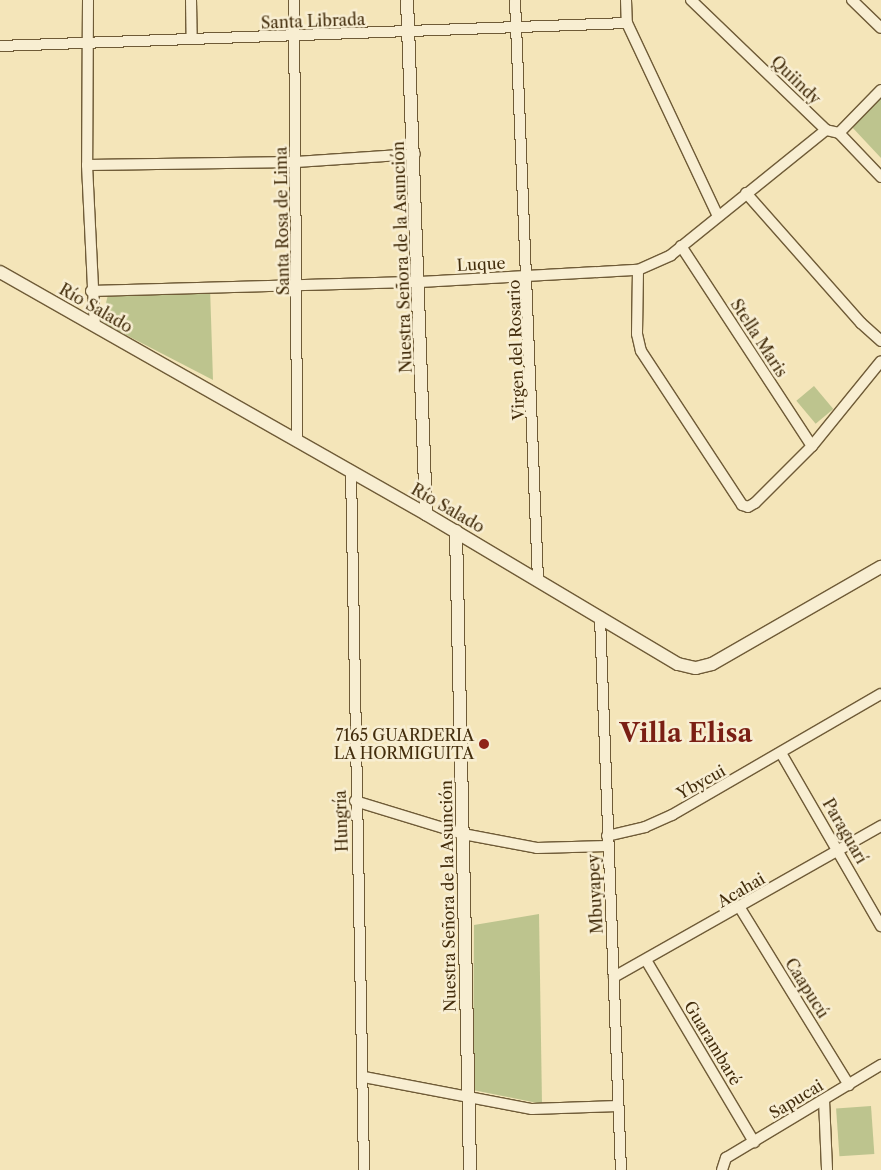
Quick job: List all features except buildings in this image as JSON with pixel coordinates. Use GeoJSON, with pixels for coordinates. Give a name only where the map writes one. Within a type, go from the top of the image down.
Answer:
{"type":"FeatureCollection","features":[{"type":"Feature","properties":{"kind":"street"},"geometry":{"type":"LineString","coordinates":[[88,0],[87,166],[91,291],[95,326]]}},
{"type":"Feature","properties":{"kind":"street"},"geometry":{"type":"LineString","coordinates":[[191,0],[192,39]]}},
{"type":"Feature","properties":{"kind":"street","name":"Santa Rosa de Lima"},"geometry":{"type":"LineString","coordinates":[[294,0],[298,284],[297,441]]}},
{"type":"Feature","properties":{"kind":"street","name":"Nuestra Señora de la Asunción"},"geometry":{"type":"LineString","coordinates":[[408,0],[420,282],[426,514]]}},
{"type":"Feature","properties":{"kind":"street","name":"Virgen del Rosario"},"geometry":{"type":"LineString","coordinates":[[515,0],[529,276],[538,580]]}},
{"type":"Feature","properties":{"kind":"street"},"geometry":{"type":"LineString","coordinates":[[626,0],[627,23],[717,214]]}},
{"type":"Feature","properties":{"kind":"street","name":"Quiindy"},"geometry":{"type":"LineString","coordinates":[[691,0],[826,130]]}},
{"type":"Feature","properties":{"kind":"street"},"geometry":{"type":"LineString","coordinates":[[852,0],[881,28]]}},
{"type":"Feature","properties":{"kind":"street","name":"Santa Librada"},"geometry":{"type":"LineString","coordinates":[[0,46],[409,33],[627,23]]}},
{"type":"Feature","properties":{"kind":"street"},"geometry":{"type":"LineString","coordinates":[[839,133],[881,90]]}},
{"type":"Feature","properties":{"kind":"street"},"geometry":{"type":"LineString","coordinates":[[826,130],[839,133],[881,178]]}},
{"type":"Feature","properties":{"kind":"street","name":"Luque"},"geometry":{"type":"LineString","coordinates":[[91,291],[420,282],[638,270],[656,264],[681,246],[717,214],[826,130]]}},
{"type":"Feature","properties":{"kind":"street"},"geometry":{"type":"LineString","coordinates":[[87,166],[296,162],[415,154]]}},
{"type":"Feature","properties":{"kind":"street"},"geometry":{"type":"LineString","coordinates":[[746,193],[881,341]]}},
{"type":"Feature","properties":{"kind":"street","name":"Stella Maris"},"geometry":{"type":"LineString","coordinates":[[681,246],[812,446]]}},
{"type":"Feature","properties":{"kind":"street"},"geometry":{"type":"LineString","coordinates":[[638,270],[637,334],[644,360],[742,505],[748,507],[755,503],[812,446],[881,361]]}},
{"type":"Feature","properties":{"kind":"street","name":"Río Salado"},"geometry":{"type":"LineString","coordinates":[[0,272],[456,531],[664,656],[696,668],[712,664],[881,567]]}},
{"type":"Feature","properties":{"kind":"street","name":"Hungría"},"geometry":{"type":"LineString","coordinates":[[351,471],[355,801],[364,1077],[364,1170]]}},
{"type":"Feature","properties":{"kind":"street","name":"Nuestra Señora de la Asunción"},"geometry":{"type":"LineString","coordinates":[[456,531],[470,1170]]}},
{"type":"Feature","properties":{"kind":"street","name":"Mbuyapey"},"geometry":{"type":"LineString","coordinates":[[600,617],[607,841],[621,1170]]}},
{"type":"Feature","properties":{"kind":"street","name":"Ybycui"},"geometry":{"type":"LineString","coordinates":[[355,801],[463,834],[537,848],[607,841],[672,815],[881,694]]}},
{"type":"Feature","properties":{"kind":"street","name":"Paraguarí"},"geometry":{"type":"LineString","coordinates":[[781,753],[881,926]]}},
{"type":"Feature","properties":{"kind":"street","name":"Acahai"},"geometry":{"type":"LineString","coordinates":[[614,977],[740,908],[881,826]]}},
{"type":"Feature","properties":{"kind":"street","name":"Caapucú"},"geometry":{"type":"LineString","coordinates":[[740,908],[849,1085]]}},
{"type":"Feature","properties":{"kind":"street","name":"Guarambaré"},"geometry":{"type":"LineString","coordinates":[[646,960],[754,1142]]}},
{"type":"Feature","properties":{"kind":"street","name":"Sapucai"},"geometry":{"type":"LineString","coordinates":[[722,1170],[726,1158],[881,1066]]}},
{"type":"Feature","properties":{"kind":"street"},"geometry":{"type":"LineString","coordinates":[[364,1077],[468,1095],[532,1109],[618,1106]]}},
{"type":"Feature","properties":{"kind":"street"},"geometry":{"type":"LineString","coordinates":[[824,1100],[827,1170]]}},
{"type":"Feature","properties":{"kind":"green space"},"geometry":{"type":"Polygon","coordinates":[[[881,98],[881,158],[851,126],[881,98]]]}},
{"type":"Feature","properties":{"kind":"green space"},"geometry":{"type":"Polygon","coordinates":[[[210,287],[213,380],[101,322],[109,291],[210,287]]]}},
{"type":"Feature","properties":{"kind":"green space"},"geometry":{"type":"Polygon","coordinates":[[[814,386],[833,409],[816,424],[796,401],[814,386]]]}},
{"type":"Feature","properties":{"kind":"green space"},"geometry":{"type":"Polygon","coordinates":[[[539,914],[542,1104],[473,1090],[474,925],[539,914]]]}},
{"type":"Feature","properties":{"kind":"green space"},"geometry":{"type":"Polygon","coordinates":[[[871,1106],[874,1154],[839,1156],[836,1108],[871,1106]]]}},
{"type":"Feature","properties":{"kind":"place","name":"7165 GUARDERIA LA HORMIGUITA"},"geometry":{"type":"Point","coordinates":[484,744]}},
{"type":"Feature","properties":{"kind":"district","name":"Villa Elisa"},"geometry":{"type":"Point","coordinates":[686,734]}}]}
